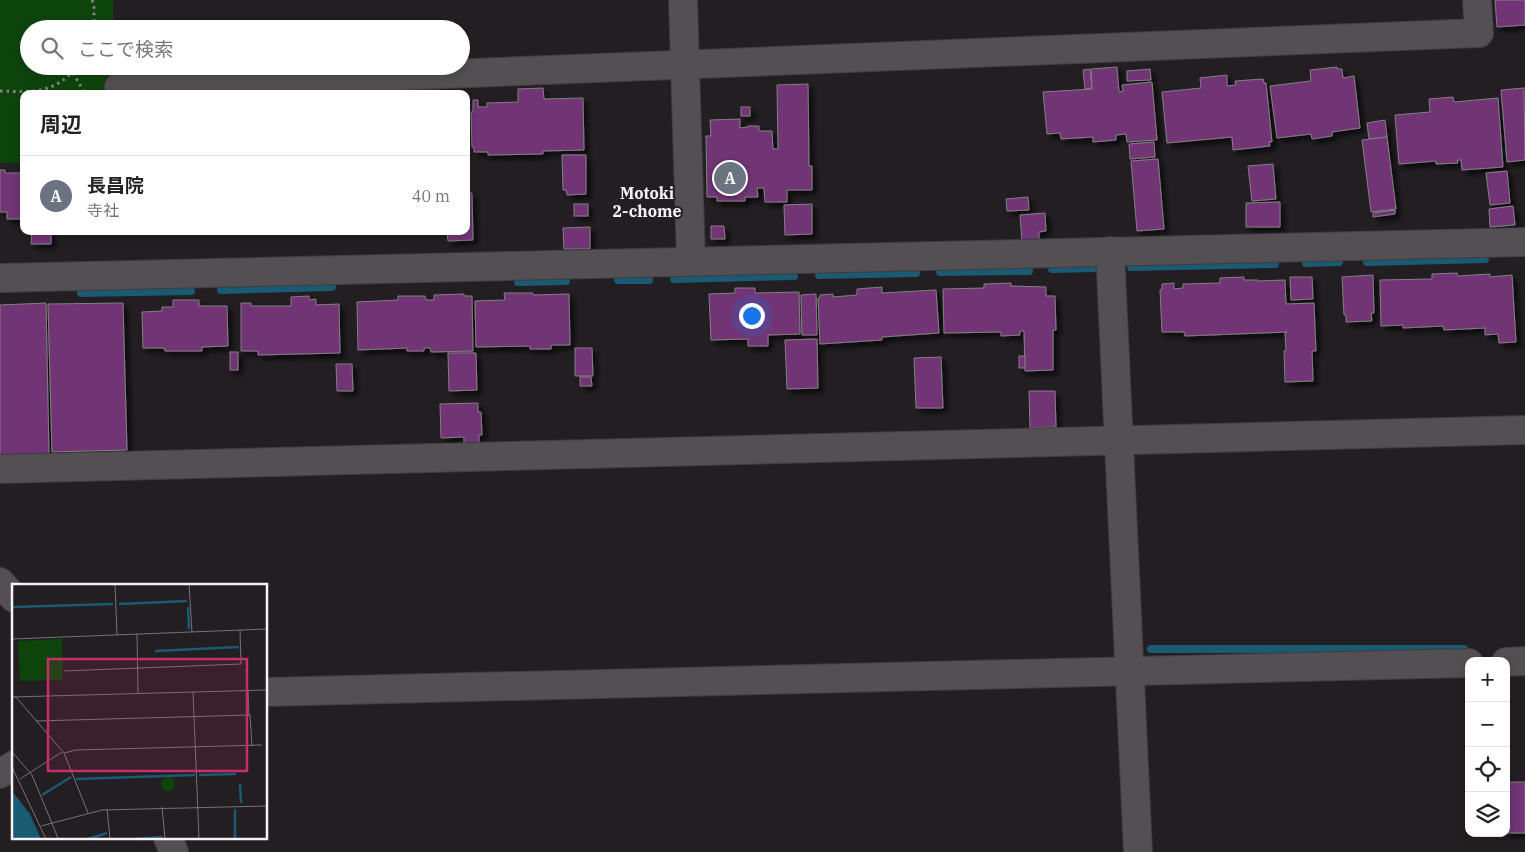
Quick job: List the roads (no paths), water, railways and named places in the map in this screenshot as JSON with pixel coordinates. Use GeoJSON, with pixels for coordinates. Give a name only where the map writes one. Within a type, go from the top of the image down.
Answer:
{"type":"FeatureCollection","features":[{"type":"Feature","properties":{"kind":"street"},"geometry":{"type":"LineString","coordinates":[[684,0],[691,262]]}},
{"type":"Feature","properties":{"kind":"street"},"geometry":{"type":"LineString","coordinates":[[470,73],[1479,32],[1477,0]]}},
{"type":"Feature","properties":{"kind":"street"},"geometry":{"type":"LineString","coordinates":[[119,87],[428,75]]}},
{"type":"Feature","properties":{"kind":"street"},"geometry":{"type":"LineString","coordinates":[[0,278],[1525,242]]}},
{"type":"Feature","properties":{"kind":"street"},"geometry":{"type":"LineString","coordinates":[[1110,251],[1138,852]]}},
{"type":"Feature","properties":{"kind":"street"},"geometry":{"type":"LineString","coordinates":[[0,468],[1525,430]]}},
{"type":"Feature","properties":{"kind":"street"},"geometry":{"type":"LineString","coordinates":[[0,582],[12,596]]}},
{"type":"Feature","properties":{"kind":"street"},"geometry":{"type":"LineString","coordinates":[[1510,662],[1525,661]]}},
{"type":"Feature","properties":{"kind":"street"},"geometry":{"type":"LineString","coordinates":[[268,692],[1465,663]]}},
{"type":"Feature","properties":{"kind":"street"},"geometry":{"type":"LineString","coordinates":[[0,774],[12,766]]}},
{"type":"Feature","properties":{"kind":"street"},"geometry":{"type":"LineString","coordinates":[[169,840],[174,852]]}},
{"type":"Feature","properties":{"kind":"waterway"},"geometry":{"type":"LineString","coordinates":[[1367,262],[1485,259]]}},
{"type":"Feature","properties":{"kind":"waterway"},"geometry":{"type":"LineString","coordinates":[[1306,263],[1339,262]]}},
{"type":"Feature","properties":{"kind":"waterway"},"geometry":{"type":"LineString","coordinates":[[1131,267],[1275,264]]}},
{"type":"Feature","properties":{"kind":"waterway"},"geometry":{"type":"LineString","coordinates":[[1052,269],[1096,268]]}},
{"type":"Feature","properties":{"kind":"waterway"},"geometry":{"type":"LineString","coordinates":[[940,272],[1029,271]]}},
{"type":"Feature","properties":{"kind":"waterway"},"geometry":{"type":"LineString","coordinates":[[819,275],[916,273]]}},
{"type":"Feature","properties":{"kind":"waterway"},"geometry":{"type":"LineString","coordinates":[[674,279],[794,276]]}},
{"type":"Feature","properties":{"kind":"waterway"},"geometry":{"type":"LineString","coordinates":[[618,280],[649,280]]}},
{"type":"Feature","properties":{"kind":"waterway"},"geometry":{"type":"LineString","coordinates":[[518,282],[566,281]]}},
{"type":"Feature","properties":{"kind":"waterway"},"geometry":{"type":"LineString","coordinates":[[221,290],[332,287]]}},
{"type":"Feature","properties":{"kind":"waterway"},"geometry":{"type":"LineString","coordinates":[[81,293],[191,291]]}},
{"type":"Feature","properties":{"kind":"waterway"},"geometry":{"type":"LineString","coordinates":[[1151,649],[1464,649]]}},
{"type":"Feature","properties":{"kind":"place","name":"長昌院"},"geometry":{"type":"Point","coordinates":[730,178]}},
{"type":"Feature","properties":{"kind":"district","name":"Motoki 2-chome"},"geometry":{"type":"Point","coordinates":[647,202]}}]}
